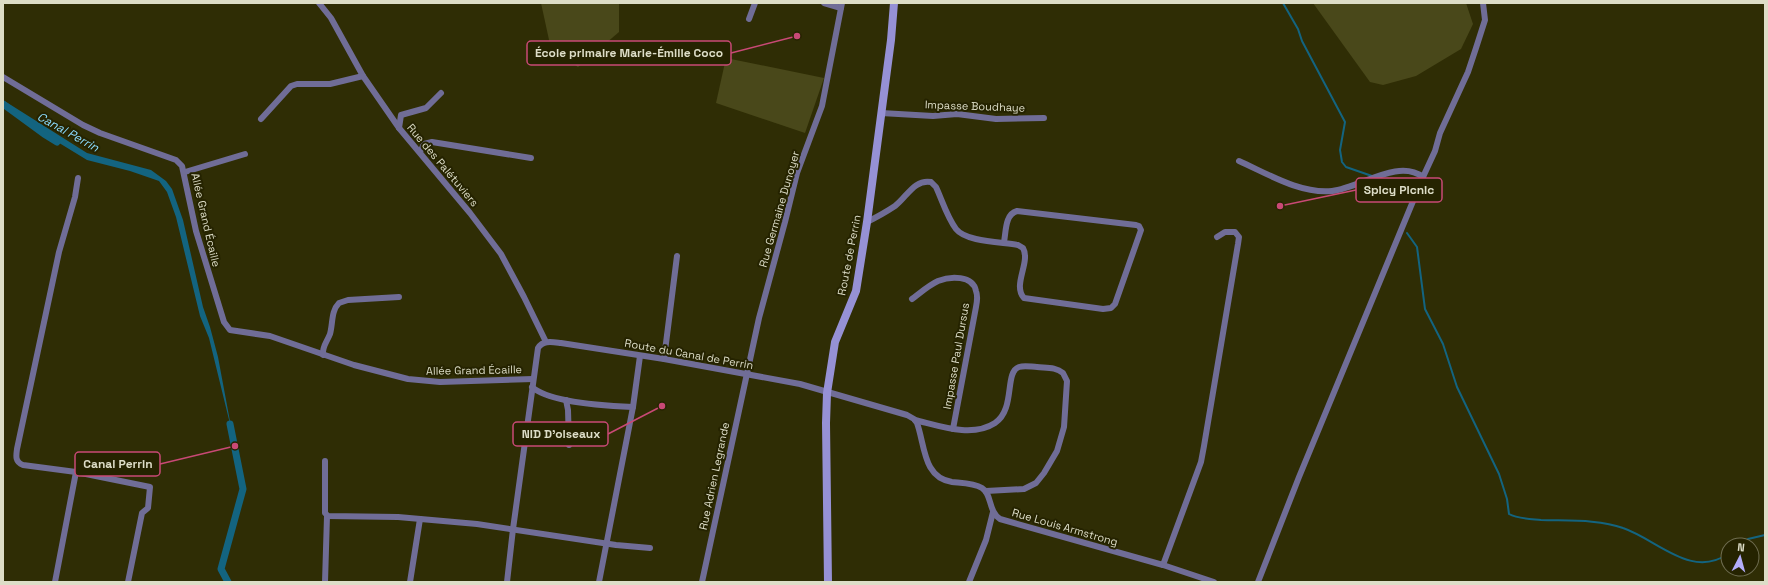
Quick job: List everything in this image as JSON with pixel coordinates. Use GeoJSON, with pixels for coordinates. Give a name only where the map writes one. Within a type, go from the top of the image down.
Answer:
{"type":"FeatureCollection","features":[{"type":"Feature","properties":{"kind":"main road","name":"Route de Perrin"},"geometry":{"type":"LineString","coordinates":[[828,582],[827,393],[835,342],[856,291],[867,222],[891,40],[894,3]]}},
{"type":"Feature","properties":{"kind":"street","name":"Rue des Palétuviers"},"geometry":{"type":"LineString","coordinates":[[319,3],[331,18],[363,76],[399,128],[486,233],[501,254],[546,342]]}},
{"type":"Feature","properties":{"kind":"street"},"geometry":{"type":"LineString","coordinates":[[749,19],[756,3]]}},
{"type":"Feature","properties":{"kind":"street"},"geometry":{"type":"LineString","coordinates":[[824,3],[842,5]]}},
{"type":"Feature","properties":{"kind":"street"},"geometry":{"type":"LineString","coordinates":[[1258,582],[1299,477],[1435,151],[1440,133],[1468,72],[1485,20],[1483,3]]}},
{"type":"Feature","properties":{"kind":"street","name":"Rue Germaine Dunoyer"},"geometry":{"type":"LineString","coordinates":[[747,374],[759,318],[797,173],[822,106],[842,5]]}},
{"type":"Feature","properties":{"kind":"street"},"geometry":{"type":"LineString","coordinates":[[261,118],[291,86],[297,84],[330,84],[363,76]]}},
{"type":"Feature","properties":{"kind":"street","name":"Allée Grand Écaille"},"geometry":{"type":"LineString","coordinates":[[3,77],[88,128],[176,160],[182,166],[185,172],[196,231],[209,275],[227,328],[234,332],[270,336],[323,355],[384,373],[426,382],[533,379]]}},
{"type":"Feature","properties":{"kind":"street"},"geometry":{"type":"LineString","coordinates":[[399,128],[399,119],[402,114],[421,110],[428,106],[441,93]]}},
{"type":"Feature","properties":{"kind":"street","name":"Impasse Boudhaye"},"geometry":{"type":"LineString","coordinates":[[881,112],[932,116],[960,114],[996,119],[1044,118]]}},
{"type":"Feature","properties":{"kind":"street"},"geometry":{"type":"LineString","coordinates":[[420,152],[424,144],[432,142],[531,158]]}},
{"type":"Feature","properties":{"kind":"street"},"geometry":{"type":"LineString","coordinates":[[185,172],[245,154]]}},
{"type":"Feature","properties":{"kind":"street"},"geometry":{"type":"LineString","coordinates":[[1240,162],[1284,181],[1316,190],[1331,191],[1350,187],[1380,175],[1397,171],[1412,171],[1423,177]]}},
{"type":"Feature","properties":{"kind":"street"},"geometry":{"type":"LineString","coordinates":[[78,178],[75,197],[59,252],[17,456],[18,462],[23,464],[76,472],[150,487],[148,508],[142,513],[128,582]]}},
{"type":"Feature","properties":{"kind":"street"},"geometry":{"type":"LineString","coordinates":[[867,222],[881,215],[897,204],[916,185],[923,182],[933,183],[956,229],[963,234],[974,238],[1018,245],[1024,249],[1020,289],[1024,298],[1108,309],[1113,307],[1117,301],[1141,230],[1139,226],[1136,225],[1017,211],[1012,213],[1009,217],[1004,242]]}},
{"type":"Feature","properties":{"kind":"street"},"geometry":{"type":"LineString","coordinates":[[1163,565],[1200,462],[1204,446],[1239,238],[1235,232],[1225,232],[1217,237]]}},
{"type":"Feature","properties":{"kind":"street"},"geometry":{"type":"LineString","coordinates":[[664,359],[677,256]]}},
{"type":"Feature","properties":{"kind":"street","name":"Impasse Paul Dursus"},"geometry":{"type":"LineString","coordinates":[[912,299],[938,281],[950,278],[966,280],[971,283],[976,291],[976,307],[953,429]]}},
{"type":"Feature","properties":{"kind":"street"},"geometry":{"type":"LineString","coordinates":[[323,355],[323,348],[330,334],[333,313],[339,302],[348,300],[399,297]]}},
{"type":"Feature","properties":{"kind":"street"},"geometry":{"type":"LineString","coordinates":[[507,582],[538,348],[541,343],[546,342]]}},
{"type":"Feature","properties":{"kind":"street","name":"Route du Canal de Perrin"},"geometry":{"type":"LineString","coordinates":[[546,342],[664,359],[747,374],[800,384],[827,393]]}},
{"type":"Feature","properties":{"kind":"street"},"geometry":{"type":"LineString","coordinates":[[598,582],[633,407],[640,356]]}},
{"type":"Feature","properties":{"kind":"street"},"geometry":{"type":"LineString","coordinates":[[827,393],[907,415],[915,420],[953,429],[964,430],[983,428],[991,425],[1002,417],[1009,401],[1012,372],[1018,367],[1052,368],[1059,370],[1065,375],[1067,381],[1064,426],[1057,451],[1044,473],[1036,483],[1024,489],[986,491],[974,485],[946,481],[933,472],[927,461],[915,420]]}},
{"type":"Feature","properties":{"kind":"street","name":"Rue Adrien Legrande"},"geometry":{"type":"LineString","coordinates":[[702,582],[747,374]]}},
{"type":"Feature","properties":{"kind":"street"},"geometry":{"type":"LineString","coordinates":[[532,387],[542,393],[566,400],[633,407]]}},
{"type":"Feature","properties":{"kind":"street"},"geometry":{"type":"LineString","coordinates":[[566,400],[568,410],[569,445]]}},
{"type":"Feature","properties":{"kind":"street"},"geometry":{"type":"LineString","coordinates":[[325,461],[324,504],[325,513],[327,516],[325,582]]}},
{"type":"Feature","properties":{"kind":"street"},"geometry":{"type":"LineString","coordinates":[[55,582],[76,472]]}},
{"type":"Feature","properties":{"kind":"street"},"geometry":{"type":"LineString","coordinates":[[970,582],[986,540],[993,512],[986,491]]}},
{"type":"Feature","properties":{"kind":"street","name":"Rue Louis Armstrong"},"geometry":{"type":"LineString","coordinates":[[993,512],[1004,520],[1163,565],[1214,582]]}},
{"type":"Feature","properties":{"kind":"street"},"geometry":{"type":"LineString","coordinates":[[327,516],[420,519],[513,529],[605,543],[650,548]]}},
{"type":"Feature","properties":{"kind":"street"},"geometry":{"type":"LineString","coordinates":[[410,582],[420,519]]}},
{"type":"Feature","properties":{"kind":"shaded area"},"geometry":{"type":"Polygon","coordinates":[[[541,3],[619,3],[619,32],[578,67],[551,49],[541,3]]]}},
{"type":"Feature","properties":{"kind":"shaded area"},"geometry":{"type":"Polygon","coordinates":[[[1313,3],[1466,3],[1473,24],[1461,49],[1416,76],[1383,85],[1370,82],[1313,3]]]}},
{"type":"Feature","properties":{"kind":"shaded area"},"geometry":{"type":"Polygon","coordinates":[[[726,58],[824,78],[805,133],[716,103],[726,58]]]}},
{"type":"Feature","properties":{"kind":"water"},"geometry":{"type":"Polygon","coordinates":[[[3,100],[87,153],[151,170],[166,181],[172,189],[183,220],[203,307],[218,357],[232,432],[209,338],[200,316],[176,217],[167,192],[159,181],[130,171],[87,160],[38,130],[3,104],[3,100]]]}},
{"type":"Feature","properties":{"kind":"waterway"},"geometry":{"type":"LineString","coordinates":[[1283,3],[1298,29],[1302,41],[1345,122],[1340,150],[1342,162],[1346,167],[1372,176]]}},
{"type":"Feature","properties":{"kind":"waterway","name":"Canal Perrin"},"geometry":{"type":"LineString","coordinates":[[3,104],[57,142]]}},
{"type":"Feature","properties":{"kind":"waterway"},"geometry":{"type":"LineString","coordinates":[[1407,233],[1417,247],[1425,309],[1443,344],[1457,387],[1499,474],[1507,499],[1509,514],[1516,517],[1529,519],[1582,521],[1614,525],[1636,534],[1675,555],[1688,560],[1701,562],[1714,561],[1720,558]]}},
{"type":"Feature","properties":{"kind":"waterway","name":"Canal Perrin"},"geometry":{"type":"LineString","coordinates":[[228,582],[221,569],[243,489],[230,424]]}},
{"type":"Feature","properties":{"kind":"waterway"},"geometry":{"type":"LineString","coordinates":[[1756,537],[1765,535]]}},
{"type":"Feature","properties":{"kind":"place","name":"École primaire Marie-Émilie Coco"},"geometry":{"type":"Point","coordinates":[797,36]}},
{"type":"Feature","properties":{"kind":"place","name":"Spicy Picnic"},"geometry":{"type":"Point","coordinates":[1280,206]}},
{"type":"Feature","properties":{"kind":"place","name":"NID D'oiseaux"},"geometry":{"type":"Point","coordinates":[662,406]}},
{"type":"Feature","properties":{"kind":"place","name":"Canal Perrin"},"geometry":{"type":"Point","coordinates":[235,446]}}]}
